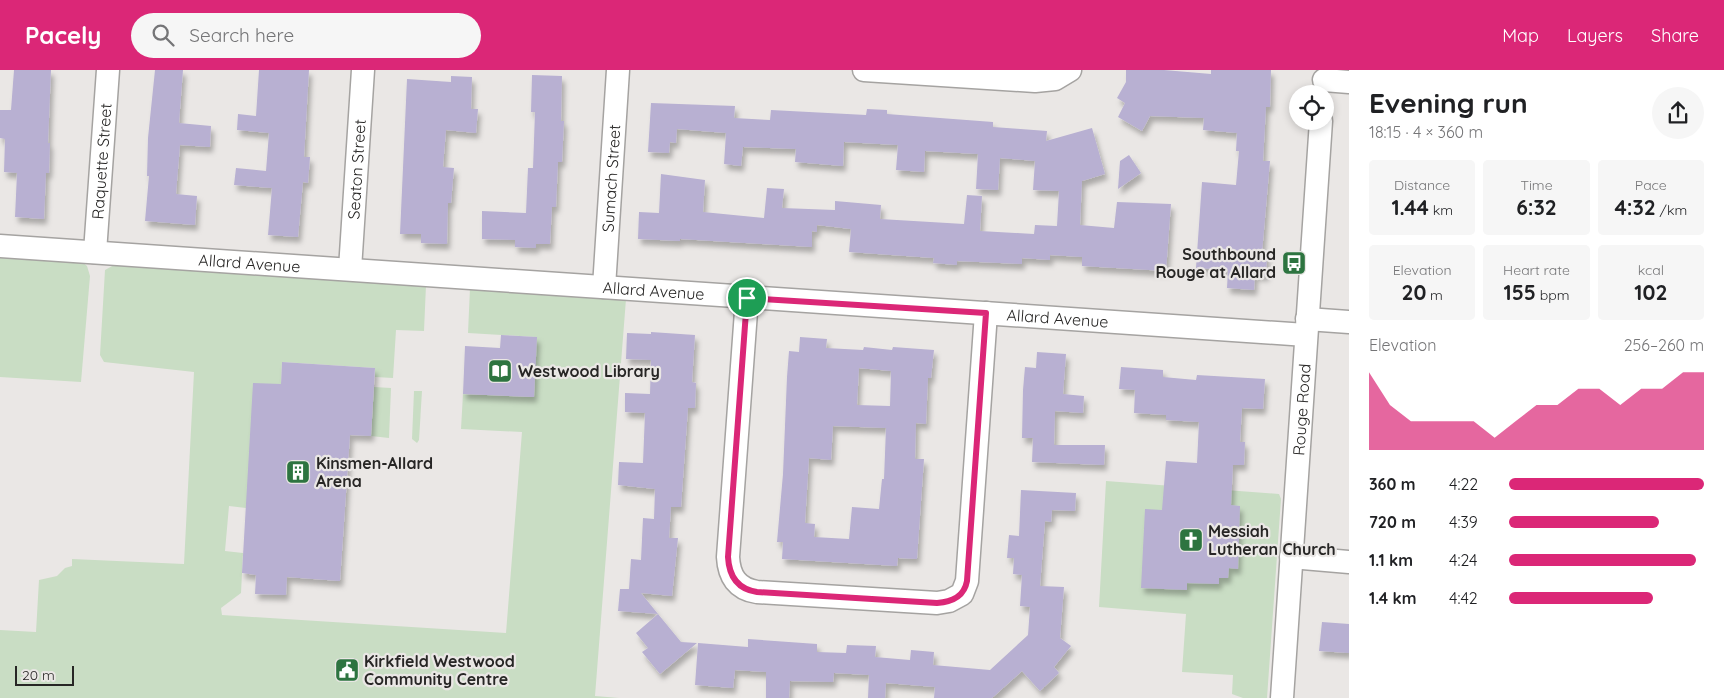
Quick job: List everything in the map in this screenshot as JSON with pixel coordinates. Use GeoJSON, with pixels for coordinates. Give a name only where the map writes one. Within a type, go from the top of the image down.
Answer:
{"type":"FeatureCollection","features":[{"type":"Feature","properties":{"kind":"street","name":"Raquette Street"},"geometry":{"type":"LineString","coordinates":[[95,252],[108,70]]}},
{"type":"Feature","properties":{"kind":"street","name":"Seaton Street"},"geometry":{"type":"LineString","coordinates":[[350,269],[363,70]]}},
{"type":"Feature","properties":{"kind":"street","name":"Sumach Street"},"geometry":{"type":"LineString","coordinates":[[604,287],[618,70]]}},
{"type":"Feature","properties":{"kind":"street"},"geometry":{"type":"LineString","coordinates":[[864,70],[1045,81],[1062,77],[1070,70]]}},
{"type":"Feature","properties":{"kind":"street"},"geometry":{"type":"LineString","coordinates":[[1324,81],[1349,82]]}},
{"type":"Feature","properties":{"kind":"street","name":"Rouge Road"},"geometry":{"type":"LineString","coordinates":[[1282,698],[1320,130]]}},
{"type":"Feature","properties":{"kind":"street","name":"Allard Avenue"},"geometry":{"type":"LineString","coordinates":[[0,246],[986,313],[1307,327],[1349,322]]}},
{"type":"Feature","properties":{"kind":"street"},"geometry":{"type":"LineString","coordinates":[[747,298],[728,557],[729,572],[734,581],[747,590],[757,592],[937,603],[949,601],[962,594],[967,581],[986,313]]}},
{"type":"Feature","properties":{"kind":"street"},"geometry":{"type":"LineString","coordinates":[[1291,557],[1349,562]]}},
{"type":"Feature","properties":{"kind":"green space"},"geometry":{"type":"Polygon","coordinates":[[[0,256],[82,262],[87,266],[90,276],[81,382],[0,377],[0,256]]]}},
{"type":"Feature","properties":{"kind":"green space"},"geometry":{"type":"Polygon","coordinates":[[[116,264],[426,285],[424,331],[396,330],[393,378],[375,377],[375,368],[282,362],[281,384],[246,508],[229,506],[225,551],[243,553],[241,593],[221,608],[222,615],[506,633],[522,432],[461,429],[463,394],[534,397],[536,337],[468,333],[470,288],[626,299],[595,696],[619,698],[0,698],[0,630],[36,632],[39,580],[57,576],[65,568],[72,566],[72,559],[184,564],[194,372],[104,362],[100,355],[105,270],[116,264]]]}},
{"type":"Feature","properties":{"kind":"green space"},"geometry":{"type":"Polygon","coordinates":[[[374,387],[391,388],[389,438],[371,436],[374,387]]]}},
{"type":"Feature","properties":{"kind":"green space"},"geometry":{"type":"Polygon","coordinates":[[[414,391],[422,391],[419,440],[417,443],[412,439],[414,391]]]}},
{"type":"Feature","properties":{"kind":"green space"},"geometry":{"type":"Polygon","coordinates":[[[1106,481],[1279,494],[1281,499],[1267,698],[1243,698],[1232,694],[1233,675],[1182,672],[1186,614],[1099,607],[1106,481]]]}},
{"type":"Feature","properties":{"kind":"building"},"geometry":{"type":"Polygon","coordinates":[[[14,70],[51,70],[48,143],[50,143],[49,173],[46,173],[44,219],[15,217],[17,173],[4,172],[5,139],[0,138],[0,110],[11,110],[14,70]]]}},
{"type":"Feature","properties":{"kind":"building"},"geometry":{"type":"Polygon","coordinates":[[[155,70],[183,70],[179,123],[211,126],[210,147],[180,145],[176,194],[197,196],[195,225],[145,221],[149,176],[147,176],[148,138],[155,70]]]}},
{"type":"Feature","properties":{"kind":"building"},"geometry":{"type":"Polygon","coordinates":[[[259,70],[309,70],[304,157],[310,157],[308,183],[303,182],[298,237],[268,235],[272,188],[234,185],[236,168],[266,171],[269,133],[237,130],[238,114],[256,116],[259,70]]]}},
{"type":"Feature","properties":{"kind":"building"},"geometry":{"type":"Polygon","coordinates":[[[1126,70],[1164,70],[1211,74],[1211,70],[1271,70],[1270,107],[1266,107],[1263,161],[1270,161],[1262,253],[1267,253],[1266,276],[1255,275],[1254,290],[1227,288],[1228,270],[1196,268],[1202,182],[1236,185],[1239,151],[1236,151],[1237,133],[1203,130],[1204,118],[1150,116],[1142,131],[1118,117],[1125,103],[1117,98],[1126,82],[1126,70]]]}},
{"type":"Feature","properties":{"kind":"building"},"geometry":{"type":"Polygon","coordinates":[[[532,75],[562,76],[561,121],[564,121],[562,162],[558,162],[556,207],[552,207],[550,244],[536,244],[536,248],[515,247],[515,240],[482,239],[482,211],[526,213],[528,168],[533,168],[535,112],[531,112],[532,75]]]}},
{"type":"Feature","properties":{"kind":"building"},"geometry":{"type":"Polygon","coordinates":[[[451,76],[472,77],[471,109],[478,109],[476,133],[446,130],[443,167],[454,168],[451,203],[448,203],[447,244],[421,243],[421,234],[400,234],[407,79],[451,82],[451,76]]]}},
{"type":"Feature","properties":{"kind":"building"},"geometry":{"type":"Polygon","coordinates":[[[651,103],[735,106],[734,118],[770,120],[771,110],[866,115],[867,109],[887,110],[887,114],[993,122],[993,127],[1047,131],[1046,141],[1092,128],[1105,174],[1082,181],[1080,225],[1114,228],[1117,202],[1171,204],[1166,271],[1082,266],[1082,257],[1050,255],[1050,260],[1022,258],[1022,264],[957,261],[957,265],[933,263],[934,258],[849,252],[851,229],[817,225],[817,232],[812,231],[812,247],[680,239],[680,241],[638,239],[639,212],[659,213],[661,174],[705,180],[703,212],[764,218],[767,188],[784,189],[782,208],[835,210],[835,201],[881,205],[880,219],[964,224],[967,195],[982,196],[980,231],[1034,234],[1035,225],[1057,226],[1059,191],[1033,190],[1035,161],[1000,158],[998,190],[976,189],[978,154],[925,151],[924,172],[896,170],[898,145],[844,142],[843,166],[795,162],[796,149],[743,147],[741,166],[724,164],[726,133],[677,129],[676,143],[670,142],[669,153],[648,152],[651,103]]]}},
{"type":"Feature","properties":{"kind":"building"},"geometry":{"type":"Polygon","coordinates":[[[1129,155],[1141,173],[1118,189],[1120,161],[1129,155]]]}},
{"type":"Feature","properties":{"kind":"building"},"geometry":{"type":"Polygon","coordinates":[[[651,332],[695,335],[692,382],[696,383],[695,408],[688,408],[681,507],[671,507],[669,538],[678,538],[672,596],[641,593],[658,614],[618,611],[620,589],[629,589],[631,559],[641,560],[643,518],[654,519],[655,489],[618,485],[619,462],[643,463],[645,413],[625,412],[625,393],[650,394],[651,360],[626,359],[627,333],[651,334],[651,332]]]}},
{"type":"Feature","properties":{"kind":"building","name":"Westwood Library"},"geometry":{"type":"Polygon","coordinates":[[[501,335],[537,337],[534,397],[463,394],[465,346],[500,348],[501,335]]]}},
{"type":"Feature","properties":{"kind":"building"},"geometry":{"type":"Polygon","coordinates":[[[800,337],[827,339],[826,348],[863,350],[864,347],[892,350],[893,347],[934,350],[931,378],[928,378],[926,424],[916,423],[915,459],[924,459],[917,559],[898,558],[897,566],[782,559],[783,542],[777,542],[783,474],[789,351],[799,352],[800,337]],[[859,368],[857,405],[890,406],[891,371],[859,368]],[[833,426],[831,460],[809,458],[805,523],[815,524],[814,537],[849,539],[852,507],[879,509],[882,479],[884,479],[886,428],[833,426]]]}},
{"type":"Feature","properties":{"kind":"building"},"geometry":{"type":"Polygon","coordinates":[[[1037,352],[1066,354],[1063,394],[1084,396],[1083,413],[1055,411],[1054,445],[1105,445],[1104,465],[1032,462],[1033,438],[1022,438],[1023,390],[1025,367],[1036,368],[1037,352]]]}},
{"type":"Feature","properties":{"kind":"building","name":"Kinsmen-Allard Arena"},"geometry":{"type":"Polygon","coordinates":[[[282,362],[375,368],[371,436],[350,435],[340,581],[287,577],[286,595],[255,594],[256,575],[242,573],[253,383],[281,384],[282,362]]]}},
{"type":"Feature","properties":{"kind":"building"},"geometry":{"type":"Polygon","coordinates":[[[1121,367],[1163,370],[1163,377],[1196,380],[1197,375],[1265,379],[1263,409],[1242,408],[1240,442],[1245,442],[1244,465],[1233,465],[1231,505],[1240,506],[1238,569],[1229,568],[1228,578],[1219,578],[1219,584],[1187,583],[1187,590],[1141,588],[1145,509],[1162,510],[1166,461],[1197,463],[1199,422],[1166,420],[1166,415],[1134,413],[1135,390],[1119,389],[1121,367]]]}},
{"type":"Feature","properties":{"kind":"building"},"geometry":{"type":"Polygon","coordinates":[[[1021,490],[1076,493],[1075,511],[1052,510],[1051,522],[1045,521],[1040,586],[1064,587],[1060,638],[1071,646],[1054,667],[1059,673],[1040,691],[1022,671],[992,698],[934,698],[935,687],[886,683],[885,698],[868,698],[869,675],[834,673],[833,682],[790,681],[789,698],[766,698],[766,672],[735,670],[733,688],[695,685],[698,643],[748,647],[748,639],[817,644],[817,652],[846,653],[847,645],[876,646],[875,657],[910,660],[911,650],[934,652],[933,665],[990,670],[1028,635],[1030,607],[1020,606],[1022,575],[1013,574],[1014,558],[1007,558],[1009,535],[1019,536],[1021,490]]]}},
{"type":"Feature","properties":{"kind":"building"},"geometry":{"type":"Polygon","coordinates":[[[658,614],[681,642],[697,643],[660,674],[642,652],[648,648],[636,633],[658,614]]]}},
{"type":"Feature","properties":{"kind":"building"},"geometry":{"type":"Polygon","coordinates":[[[1322,622],[1349,624],[1349,653],[1319,651],[1322,622]]]}},
{"type":"Feature","properties":{"kind":"place","name":"Southbound Rouge at Allard"},"geometry":{"type":"Point","coordinates":[1294,263]}},
{"type":"Feature","properties":{"kind":"place","name":"Westwood Library"},"geometry":{"type":"Point","coordinates":[500,371]}},
{"type":"Feature","properties":{"kind":"place","name":"Kinsmen-Allard Arena"},"geometry":{"type":"Point","coordinates":[298,472]}},
{"type":"Feature","properties":{"kind":"place","name":"Messiah Lutheran Church"},"geometry":{"type":"Point","coordinates":[1191,540]}},
{"type":"Feature","properties":{"kind":"place","name":"Kirkfield Westwood Community Centre"},"geometry":{"type":"Point","coordinates":[347,670]}},
{"type":"Feature","properties":{"kind":"route"},"geometry":{"type":"LineString","coordinates":[[747,298],[986,313],[967,581],[964,591],[959,597],[937,603],[757,592],[747,590],[737,584],[731,577],[728,557],[747,298]]}}]}
